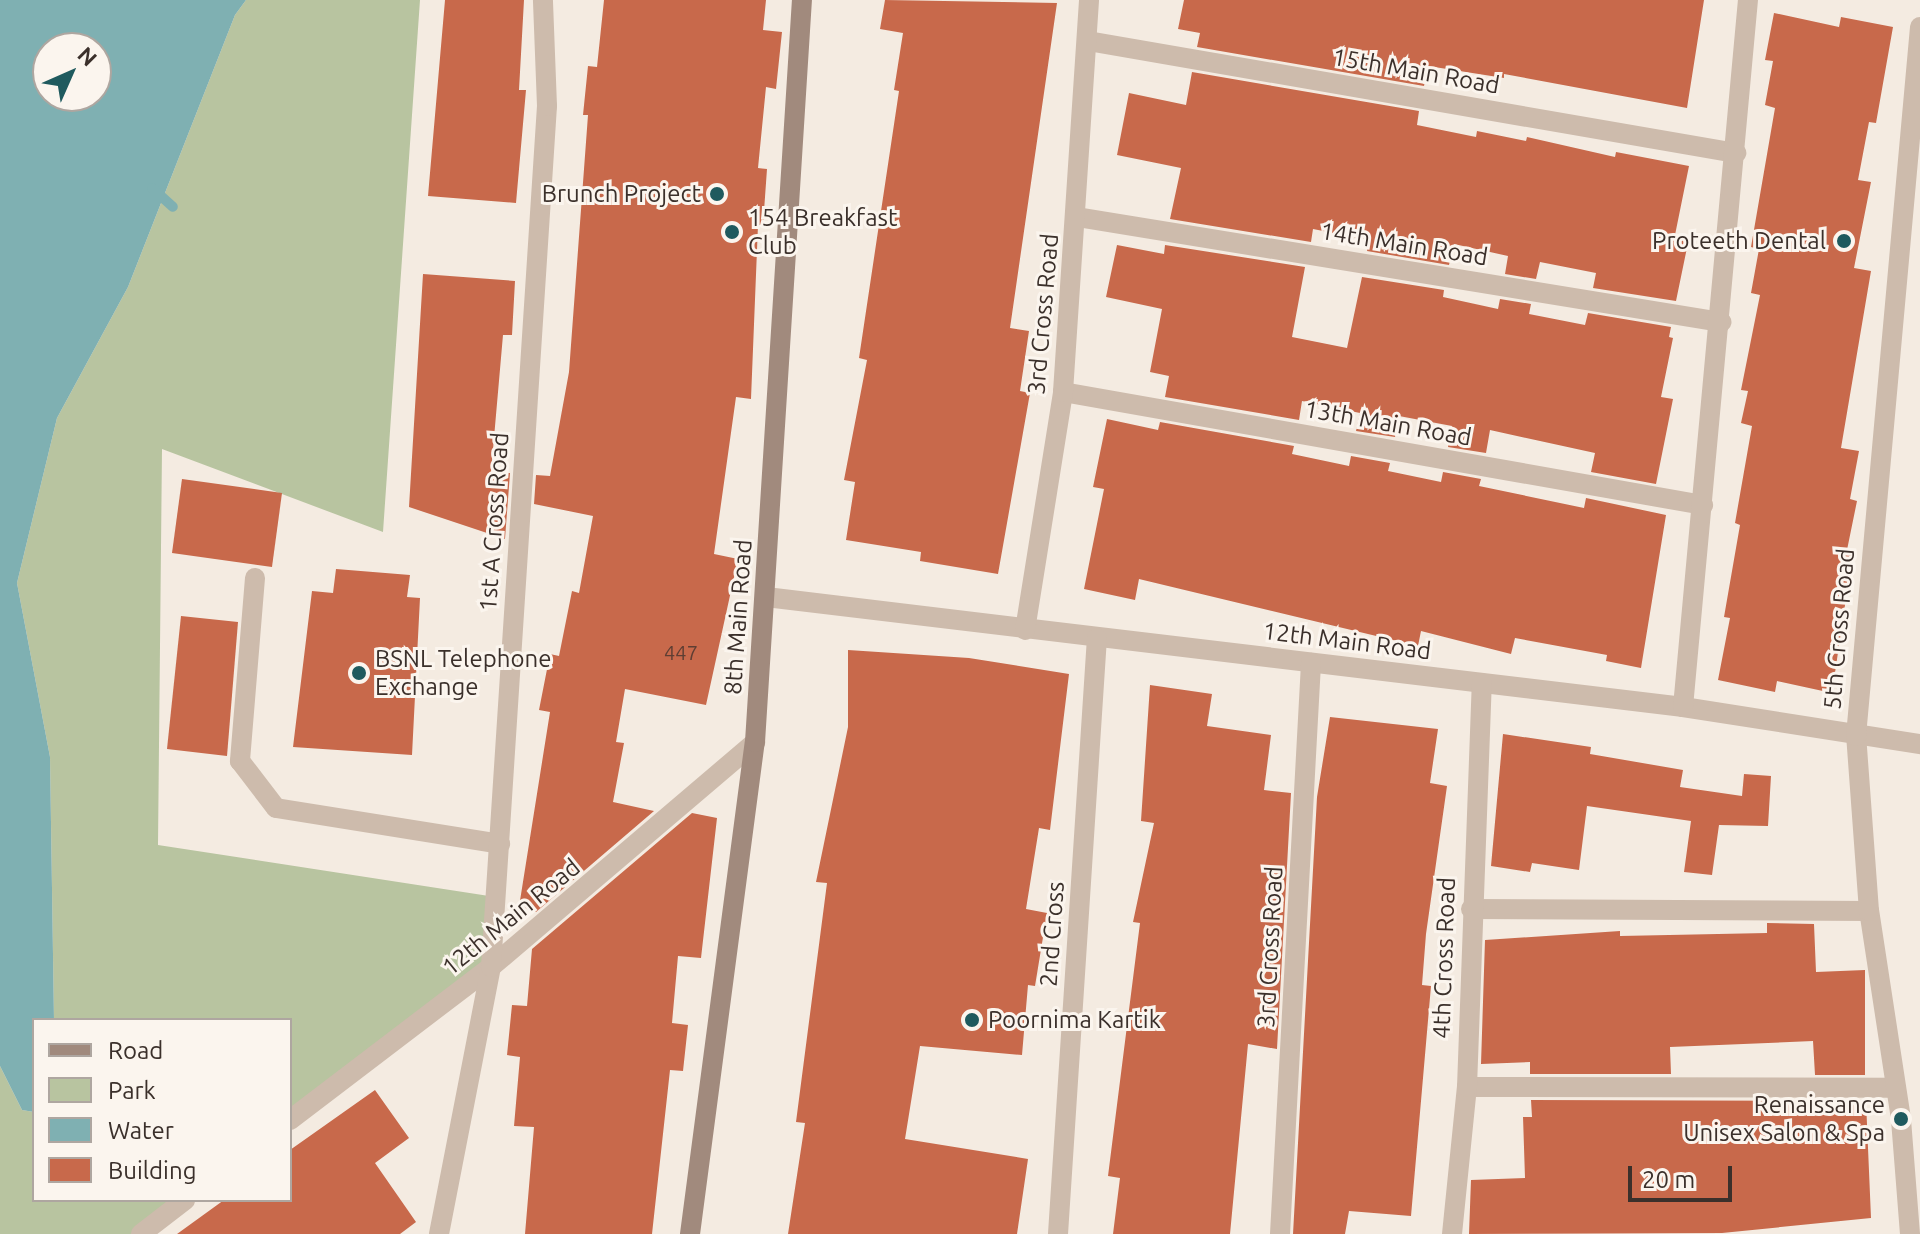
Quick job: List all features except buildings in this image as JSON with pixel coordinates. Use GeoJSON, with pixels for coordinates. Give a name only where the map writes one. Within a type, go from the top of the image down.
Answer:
{"type":"FeatureCollection","features":[{"type":"Feature","properties":{"kind":"street","name":"1st A Cross Road"},"geometry":{"type":"LineString","coordinates":[[439,1234],[491,967],[547,106],[543,0]]}},
{"type":"Feature","properties":{"kind":"street","name":"8th Main Road"},"geometry":{"type":"LineString","coordinates":[[690,1234],[755,742],[802,0]]}},
{"type":"Feature","properties":{"kind":"street","name":"3rd Cross Road"},"geometry":{"type":"LineString","coordinates":[[1025,630],[1063,392],[1089,0]]}},
{"type":"Feature","properties":{"kind":"street"},"geometry":{"type":"LineString","coordinates":[[1683,707],[1721,322],[1748,0]]}},
{"type":"Feature","properties":{"kind":"street","name":"5th Cross Road"},"geometry":{"type":"LineString","coordinates":[[1909,1233],[1895,1088],[1869,911],[1856,736],[1920,27]]}},
{"type":"Feature","properties":{"kind":"street","name":"15th Main Road"},"geometry":{"type":"LineString","coordinates":[[1088,41],[1736,153]]}},
{"type":"Feature","properties":{"kind":"street","name":"14th Main Road"},"geometry":{"type":"LineString","coordinates":[[1077,217],[1721,322]]}},
{"type":"Feature","properties":{"kind":"street","name":"13th Main Road"},"geometry":{"type":"LineString","coordinates":[[1063,392],[1703,505]]}},
{"type":"Feature","properties":{"kind":"street"},"geometry":{"type":"LineString","coordinates":[[255,578],[240,761],[276,808],[500,844]]}},
{"type":"Feature","properties":{"kind":"street","name":"12th Main Road"},"geometry":{"type":"LineString","coordinates":[[766,597],[1683,707],[1920,744]]}},
{"type":"Feature","properties":{"kind":"street","name":"2nd Cross"},"geometry":{"type":"LineString","coordinates":[[1058,1234],[1097,638]]}},
{"type":"Feature","properties":{"kind":"street","name":"3rd Cross Road"},"geometry":{"type":"LineString","coordinates":[[1280,1234],[1311,663]]}},
{"type":"Feature","properties":{"kind":"street","name":"4th Cross Road"},"geometry":{"type":"LineString","coordinates":[[1452,1234],[1467,1087],[1471,909],[1482,683]]}},
{"type":"Feature","properties":{"kind":"street","name":"12th Main Road"},"geometry":{"type":"LineString","coordinates":[[292,1118],[491,967],[755,742]]}},
{"type":"Feature","properties":{"kind":"street"},"geometry":{"type":"LineString","coordinates":[[1471,909],[1869,911]]}},
{"type":"Feature","properties":{"kind":"street"},"geometry":{"type":"LineString","coordinates":[[1467,1087],[1895,1088]]}},
{"type":"Feature","properties":{"kind":"street"},"geometry":{"type":"LineString","coordinates":[[141,1234],[182,1202]]}},
{"type":"Feature","properties":{"kind":"green space"},"geometry":{"type":"Polygon","coordinates":[[[246,0],[420,0],[383,532],[162,449],[158,845],[489,896],[483,974],[292,1119],[292,1018],[54,1018],[50,757],[17,583],[57,418],[128,287],[235,15],[246,0]]]}},
{"type":"Feature","properties":{"kind":"green space"},"geometry":{"type":"Polygon","coordinates":[[[0,1066],[22,1110],[32,1112],[32,1202],[182,1202],[141,1234],[0,1234],[0,1066]]]}},
{"type":"Feature","properties":{"kind":"water"},"geometry":{"type":"Polygon","coordinates":[[[0,0],[246,0],[235,15],[128,287],[57,418],[17,583],[50,757],[54,1018],[32,1018],[32,1112],[22,1110],[0,1066],[0,0]]]}},
{"type":"Feature","properties":{"kind":"waterway"},"geometry":{"type":"LineString","coordinates":[[152,188],[173,207]]}},
{"type":"Feature","properties":{"kind":"place","name":"Brunch Project"},"geometry":{"type":"Point","coordinates":[717,194]}},
{"type":"Feature","properties":{"kind":"place","name":"154 Breakfast Club"},"geometry":{"type":"Point","coordinates":[732,232]}},
{"type":"Feature","properties":{"kind":"place","name":"Proteeth Dental"},"geometry":{"type":"Point","coordinates":[1844,241]}},
{"type":"Feature","properties":{"kind":"place","name":"BSNL Telephone Exchange"},"geometry":{"type":"Point","coordinates":[359,673]}},
{"type":"Feature","properties":{"kind":"place","name":"Poornima Kartik"},"geometry":{"type":"Point","coordinates":[972,1020]}},
{"type":"Feature","properties":{"kind":"place","name":"Renaissance Unisex Salon & Spa"},"geometry":{"type":"Point","coordinates":[1901,1119]}}]}
